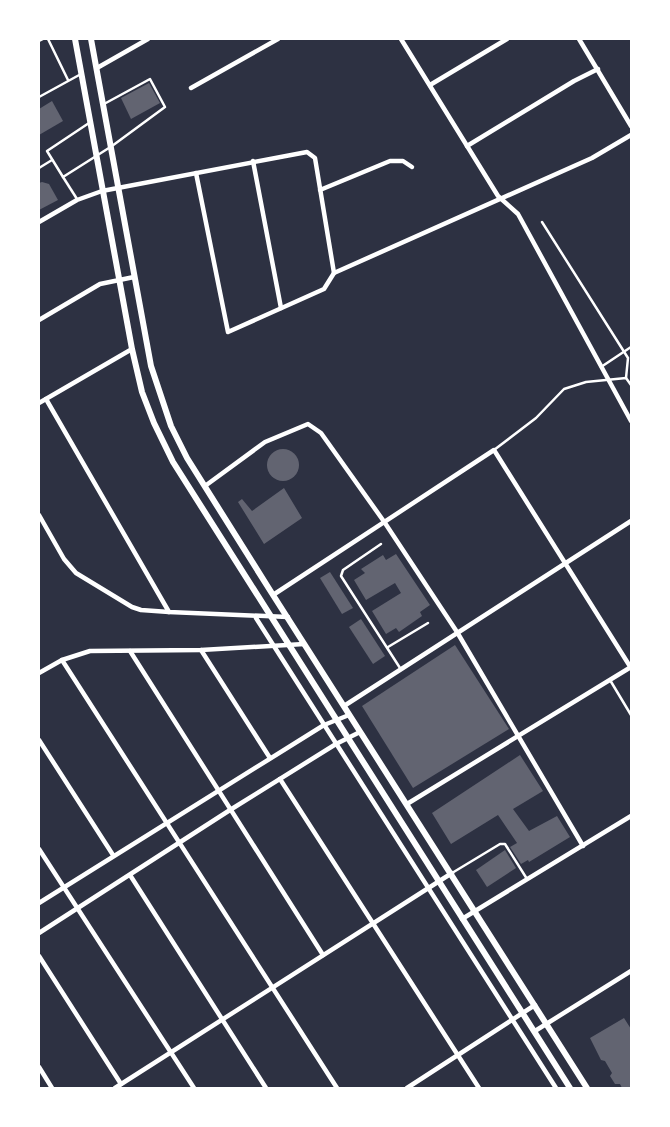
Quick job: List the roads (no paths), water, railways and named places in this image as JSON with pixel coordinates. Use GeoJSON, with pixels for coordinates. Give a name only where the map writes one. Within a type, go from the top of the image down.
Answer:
{"type":"FeatureCollection","features":[{"type":"Feature","properties":{"kind":"main road"},"geometry":{"type":"LineString","coordinates":[[75,39],[132,349],[142,392],[154,423],[173,462],[270,618],[570,1088]]}},
{"type":"Feature","properties":{"kind":"main road"},"geometry":{"type":"LineString","coordinates":[[91,39],[151,366],[162,403],[187,458],[587,1088]]}},
{"type":"Feature","properties":{"kind":"street"},"geometry":{"type":"LineString","coordinates":[[97,68],[148,39]]}},
{"type":"Feature","properties":{"kind":"street"},"geometry":{"type":"LineString","coordinates":[[191,88],[278,39]]}},
{"type":"Feature","properties":{"kind":"street"},"geometry":{"type":"LineString","coordinates":[[401,39],[501,199],[508,202],[518,214],[631,421]]}},
{"type":"Feature","properties":{"kind":"street"},"geometry":{"type":"LineString","coordinates":[[430,85],[508,39]]}},
{"type":"Feature","properties":{"kind":"street"},"geometry":{"type":"LineString","coordinates":[[579,39],[631,126]]}},
{"type":"Feature","properties":{"kind":"street"},"geometry":{"type":"LineString","coordinates":[[467,146],[598,69]]}},
{"type":"Feature","properties":{"kind":"street"},"geometry":{"type":"LineString","coordinates":[[196,173],[228,332],[324,288],[334,273],[592,158],[631,135]]}},
{"type":"Feature","properties":{"kind":"street"},"geometry":{"type":"LineString","coordinates":[[39,222],[77,200],[102,191],[253,161],[303,152],[310,153],[315,158],[334,273]]}},
{"type":"Feature","properties":{"kind":"street"},"geometry":{"type":"LineString","coordinates":[[253,161],[281,308]]}},
{"type":"Feature","properties":{"kind":"street"},"geometry":{"type":"LineString","coordinates":[[320,190],[390,161],[403,161],[412,167]]}},
{"type":"Feature","properties":{"kind":"street"},"geometry":{"type":"LineString","coordinates":[[39,320],[100,284],[134,277]]}},
{"type":"Feature","properties":{"kind":"street"},"geometry":{"type":"LineString","coordinates":[[39,403],[132,349]]}},
{"type":"Feature","properties":{"kind":"street"},"geometry":{"type":"LineString","coordinates":[[46,399],[169,612]]}},
{"type":"Feature","properties":{"kind":"street"},"geometry":{"type":"LineString","coordinates":[[205,486],[270,440],[308,424],[321,432],[385,523],[457,632],[584,846]]}},
{"type":"Feature","properties":{"kind":"street"},"geometry":{"type":"LineString","coordinates":[[273,595],[494,450],[631,668],[408,804]]}},
{"type":"Feature","properties":{"kind":"street"},"geometry":{"type":"LineString","coordinates":[[39,515],[64,560],[76,572],[132,607],[141,610],[256,618],[288,617]]}},
{"type":"Feature","properties":{"kind":"street"},"geometry":{"type":"LineString","coordinates":[[344,706],[400,668],[631,521]]}},
{"type":"Feature","properties":{"kind":"street"},"geometry":{"type":"LineString","coordinates":[[256,618],[556,1088]]}},
{"type":"Feature","properties":{"kind":"street"},"geometry":{"type":"LineString","coordinates":[[39,673],[62,660],[90,652],[201,650],[304,644]]}},
{"type":"Feature","properties":{"kind":"street"},"geometry":{"type":"LineString","coordinates":[[201,650],[270,758]]}},
{"type":"Feature","properties":{"kind":"street"},"geometry":{"type":"LineString","coordinates":[[130,651],[323,955]]}},
{"type":"Feature","properties":{"kind":"street"},"geometry":{"type":"LineString","coordinates":[[62,660],[337,1088]]}},
{"type":"Feature","properties":{"kind":"street"},"geometry":{"type":"LineString","coordinates":[[39,903],[113,855],[324,725],[349,715]]}},
{"type":"Feature","properties":{"kind":"street"},"geometry":{"type":"LineString","coordinates":[[39,933],[230,810],[336,744],[360,732]]}},
{"type":"Feature","properties":{"kind":"street"},"geometry":{"type":"LineString","coordinates":[[39,740],[113,855]]}},
{"type":"Feature","properties":{"kind":"street"},"geometry":{"type":"LineString","coordinates":[[280,779],[480,1088]]}},
{"type":"Feature","properties":{"kind":"street"},"geometry":{"type":"LineString","coordinates":[[462,919],[631,816]]}},
{"type":"Feature","properties":{"kind":"street"},"geometry":{"type":"LineString","coordinates":[[39,850],[194,1088]]}},
{"type":"Feature","properties":{"kind":"street"},"geometry":{"type":"LineString","coordinates":[[115,1088],[272,986],[452,873]]}},
{"type":"Feature","properties":{"kind":"street"},"geometry":{"type":"LineString","coordinates":[[130,875],[266,1088]]}},
{"type":"Feature","properties":{"kind":"street"},"geometry":{"type":"LineString","coordinates":[[39,956],[121,1084]]}},
{"type":"Feature","properties":{"kind":"street"},"geometry":{"type":"LineString","coordinates":[[535,1031],[631,971]]}},
{"type":"Feature","properties":{"kind":"street"},"geometry":{"type":"LineString","coordinates":[[407,1088],[535,1005]]}},
{"type":"Feature","properties":{"kind":"street"},"geometry":{"type":"LineString","coordinates":[[39,1067],[52,1088]]}},
{"type":"Feature","properties":{"kind":"lane"},"geometry":{"type":"LineString","coordinates":[[39,41],[43,39]]}},
{"type":"Feature","properties":{"kind":"lane"},"geometry":{"type":"LineString","coordinates":[[48,39],[68,81]]}},
{"type":"Feature","properties":{"kind":"lane"},"geometry":{"type":"LineString","coordinates":[[39,97],[81,73]]}},
{"type":"Feature","properties":{"kind":"lane"},"geometry":{"type":"LineString","coordinates":[[63,177],[112,146],[164,109],[165,105],[150,80],[103,104]]}},
{"type":"Feature","properties":{"kind":"lane"},"geometry":{"type":"LineString","coordinates":[[77,200],[48,154],[50,148],[90,122]]}},
{"type":"Feature","properties":{"kind":"lane"},"geometry":{"type":"LineString","coordinates":[[39,168],[52,160]]}},
{"type":"Feature","properties":{"kind":"lane"},"geometry":{"type":"LineString","coordinates":[[542,222],[624,352],[629,362],[626,378],[631,385]]}},
{"type":"Feature","properties":{"kind":"lane"},"geometry":{"type":"LineString","coordinates":[[601,367],[631,347]]}},
{"type":"Feature","properties":{"kind":"lane"},"geometry":{"type":"LineString","coordinates":[[494,450],[536,418],[564,389],[578,384],[626,378]]}},
{"type":"Feature","properties":{"kind":"lane"},"geometry":{"type":"LineString","coordinates":[[381,544],[343,570],[341,576],[400,668]]}},
{"type":"Feature","properties":{"kind":"lane"},"geometry":{"type":"LineString","coordinates":[[388,647],[428,623]]}},
{"type":"Feature","properties":{"kind":"lane"},"geometry":{"type":"LineString","coordinates":[[610,680],[631,715]]}},
{"type":"Feature","properties":{"kind":"lane"},"geometry":{"type":"LineString","coordinates":[[452,873],[500,844],[505,844],[528,880]]}}]}
